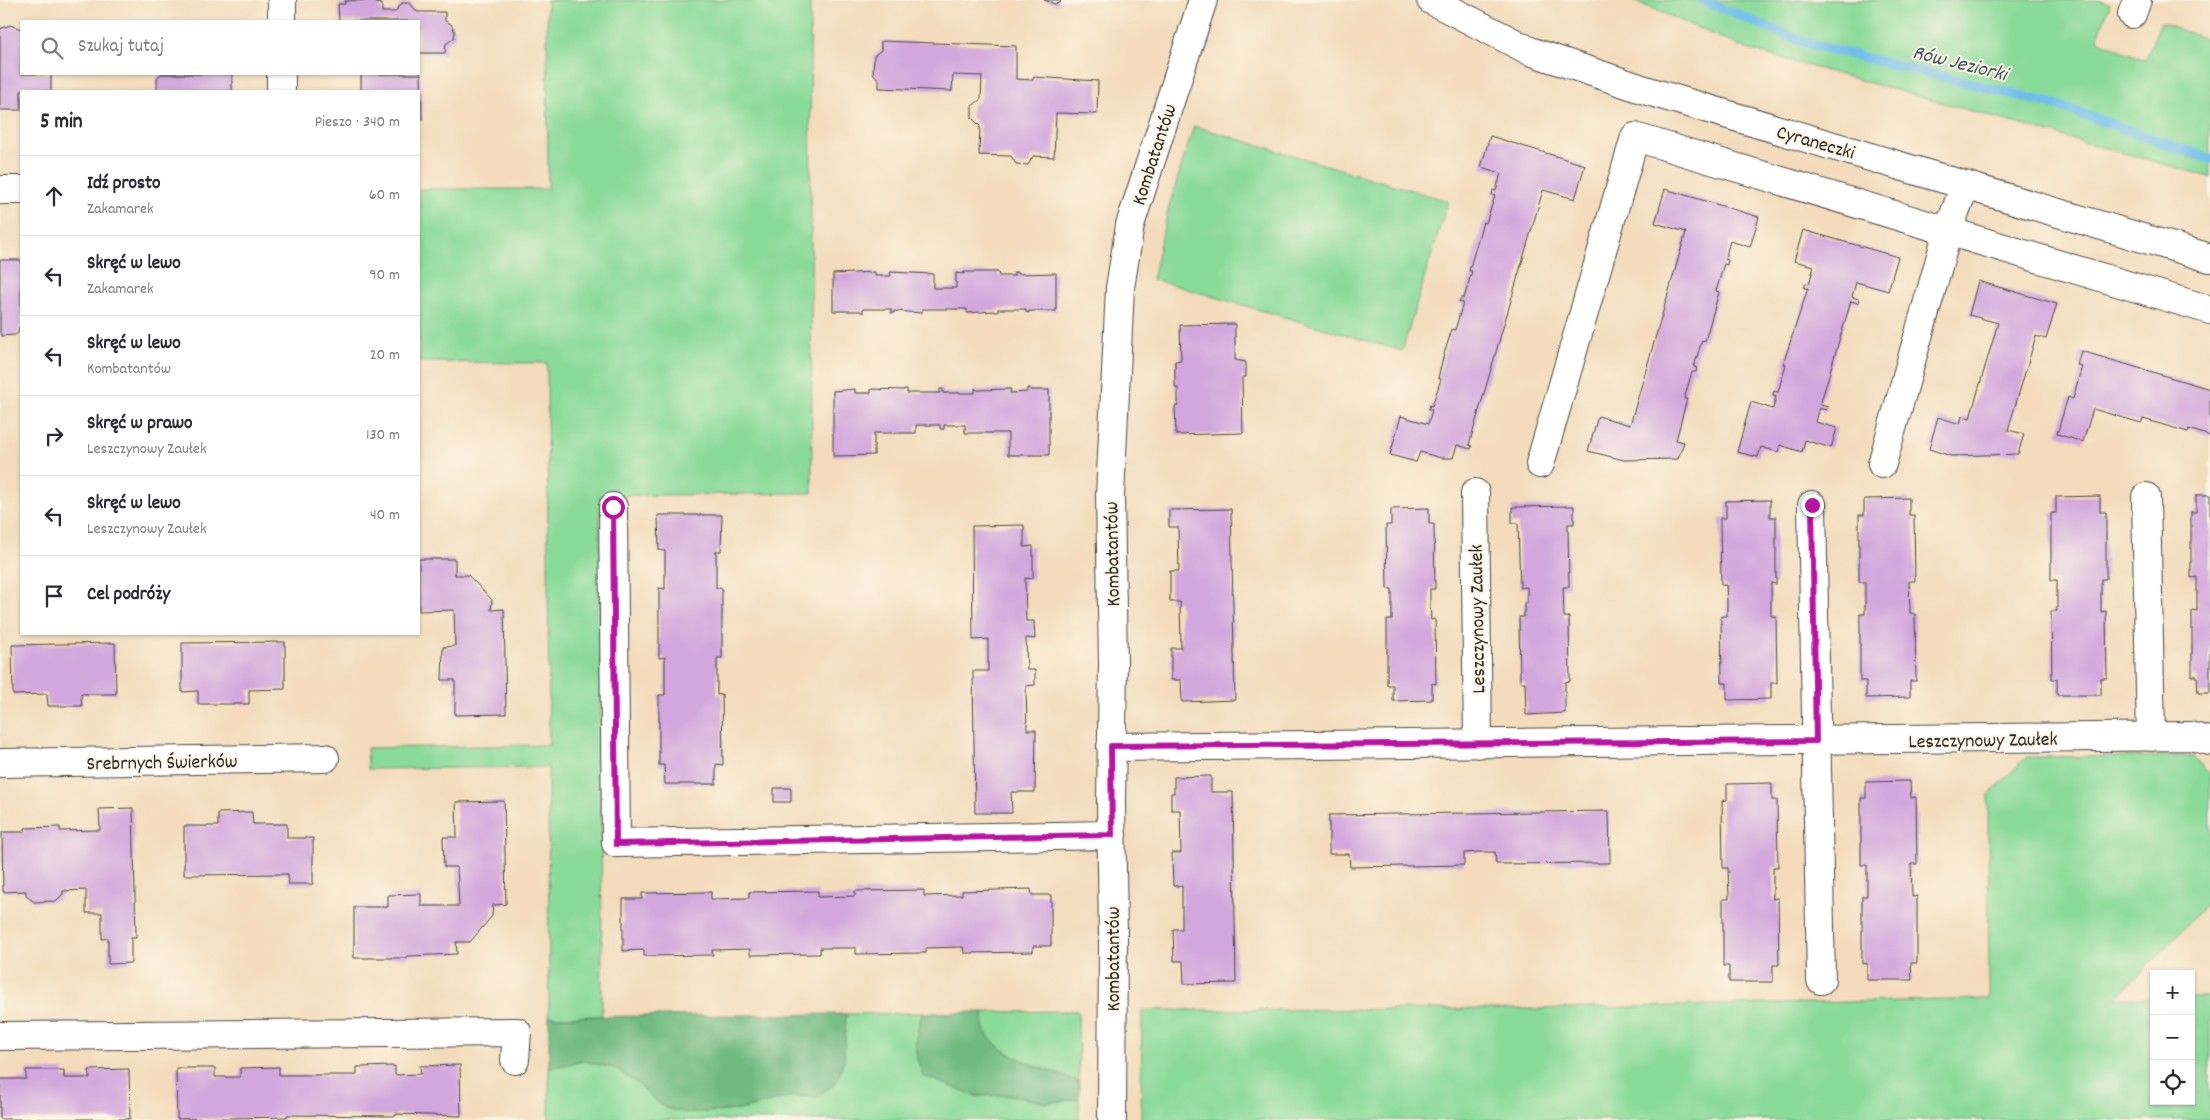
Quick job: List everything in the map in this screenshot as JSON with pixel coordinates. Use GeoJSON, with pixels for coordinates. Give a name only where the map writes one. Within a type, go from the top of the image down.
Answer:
{"type":"FeatureCollection","features":[{"type":"Feature","properties":{"kind":"street"},"geometry":{"type":"LineString","coordinates":[[282,0],[282,20]]}},
{"type":"Feature","properties":{"kind":"street","name":"Kombatantów"},"geometry":{"type":"LineString","coordinates":[[1112,1120],[1111,746],[1113,663],[1110,496],[1120,288],[1130,225],[1203,0]]}},
{"type":"Feature","properties":{"kind":"street","name":"Cyraneczki"},"geometry":{"type":"LineString","coordinates":[[1431,0],[1530,51],[1648,91],[2210,258]]}},
{"type":"Feature","properties":{"kind":"street"},"geometry":{"type":"LineString","coordinates":[[281,75],[281,90]]}},
{"type":"Feature","properties":{"kind":"street"},"geometry":{"type":"LineString","coordinates":[[1540,464],[1635,137],[2210,310]]}},
{"type":"Feature","properties":{"kind":"street"},"geometry":{"type":"LineString","coordinates":[[1882,464],[1948,230],[1965,185]]}},
{"type":"Feature","properties":{"kind":"street"},"geometry":{"type":"LineString","coordinates":[[0,190],[20,190]]}},
{"type":"Feature","properties":{"kind":"street","name":"Leszczynowy Zaułek"},"geometry":{"type":"LineString","coordinates":[[1475,493],[1478,744]]}},
{"type":"Feature","properties":{"kind":"street"},"geometry":{"type":"LineString","coordinates":[[2146,497],[2151,737]]}},
{"type":"Feature","properties":{"kind":"street"},"geometry":{"type":"LineString","coordinates":[[1812,505],[1821,980]]}},
{"type":"Feature","properties":{"kind":"street"},"geometry":{"type":"LineString","coordinates":[[613,507],[616,844],[1112,835]]}},
{"type":"Feature","properties":{"kind":"street","name":"Leszczynowy Zaułek"},"geometry":{"type":"LineString","coordinates":[[1111,746],[1816,741],[2190,736],[2210,741]]}},
{"type":"Feature","properties":{"kind":"street","name":"Srebrnych Świerków"},"geometry":{"type":"LineString","coordinates":[[0,763],[325,758]]}},
{"type":"Feature","properties":{"kind":"street"},"geometry":{"type":"LineString","coordinates":[[0,1036],[517,1032],[515,1060]]}},
{"type":"Feature","properties":{"kind":"green space"},"geometry":{"type":"Polygon","coordinates":[[[547,0],[810,0],[812,493],[600,496],[602,1016],[549,1017],[548,767],[368,769],[367,748],[549,745],[547,363],[420,362],[420,189],[548,189],[547,0]]]}},
{"type":"Feature","properties":{"kind":"green space"},"geometry":{"type":"Polygon","coordinates":[[[1632,0],[2098,0],[2110,5],[2097,40],[2145,60],[2161,22],[2210,41],[2210,177],[1747,49],[1632,0]]]}},
{"type":"Feature","properties":{"kind":"green space"},"geometry":{"type":"Polygon","coordinates":[[[1194,126],[1448,201],[1402,351],[1152,279],[1169,206],[1194,126]]]}},
{"type":"Feature","properties":{"kind":"green space"},"geometry":{"type":"Polygon","coordinates":[[[2192,756],[2210,774],[2210,901],[2116,998],[2150,998],[2150,1105],[2195,1105],[2195,997],[2210,997],[2210,1120],[1141,1120],[1142,1010],[1538,1009],[1989,999],[1988,796],[2026,757],[2192,756]]]}},
{"type":"Feature","properties":{"kind":"green space"},"geometry":{"type":"Polygon","coordinates":[[[1078,1011],[1079,1082],[1027,1063],[1014,1056],[992,1041],[983,1027],[983,1012],[1078,1011]]]}},
{"type":"Feature","properties":{"kind":"green space"},"geometry":{"type":"Polygon","coordinates":[[[983,1012],[984,1029],[992,1041],[1027,1063],[1079,1082],[1079,1099],[1046,1103],[1011,1095],[977,1096],[923,1076],[916,1051],[922,1013],[983,1012]]]}},
{"type":"Feature","properties":{"kind":"green space"},"geometry":{"type":"Polygon","coordinates":[[[922,1013],[915,1041],[977,1096],[1011,1095],[1046,1103],[1079,1099],[1079,1120],[549,1120],[549,1068],[584,1061],[614,1068],[637,1083],[653,1099],[668,1109],[689,1113],[739,1110],[793,1096],[817,1097],[844,1058],[846,1014],[922,1013]]]}},
{"type":"Feature","properties":{"kind":"green space"},"geometry":{"type":"Polygon","coordinates":[[[846,1014],[844,1058],[840,1074],[834,1085],[817,1097],[793,1096],[739,1110],[689,1113],[668,1109],[653,1099],[637,1083],[614,1068],[584,1061],[549,1068],[549,1017],[846,1014]]]}},
{"type":"Feature","properties":{"kind":"building"},"geometry":{"type":"Polygon","coordinates":[[[376,0],[376,3],[382,4],[382,12],[395,12],[402,3],[410,3],[417,12],[445,12],[445,21],[451,24],[455,32],[454,38],[446,44],[445,53],[420,53],[420,20],[339,20],[338,4],[345,4],[345,1],[376,0]]]}},
{"type":"Feature","properties":{"kind":"building"},"geometry":{"type":"Polygon","coordinates":[[[1044,0],[1061,0],[1060,3],[1055,4],[1044,0]]]}},
{"type":"Feature","properties":{"kind":"building"},"geometry":{"type":"Polygon","coordinates":[[[10,25],[20,29],[20,75],[51,75],[51,90],[20,90],[20,110],[0,110],[0,29],[10,25]]]}},
{"type":"Feature","properties":{"kind":"building"},"geometry":{"type":"Polygon","coordinates":[[[881,41],[1016,46],[1016,79],[1033,80],[1033,77],[1098,81],[1097,114],[1056,113],[1054,157],[1033,156],[1028,165],[1016,164],[1011,156],[979,155],[980,126],[972,118],[972,106],[981,99],[982,76],[953,75],[952,91],[879,88],[879,80],[873,73],[874,56],[881,50],[881,41]]]}},
{"type":"Feature","properties":{"kind":"building"},"geometry":{"type":"Polygon","coordinates":[[[421,74],[422,120],[420,120],[420,90],[361,90],[361,75],[421,74]]]}},
{"type":"Feature","properties":{"kind":"building"},"geometry":{"type":"Polygon","coordinates":[[[160,75],[232,75],[232,90],[157,90],[157,78],[160,75]]]}},
{"type":"Feature","properties":{"kind":"building"},"geometry":{"type":"Polygon","coordinates":[[[1490,136],[1585,165],[1575,199],[1543,190],[1469,445],[1472,446],[1471,449],[1457,445],[1453,458],[1441,458],[1420,452],[1416,462],[1390,455],[1401,416],[1428,424],[1432,410],[1428,410],[1430,405],[1432,406],[1441,379],[1438,378],[1444,354],[1452,329],[1455,330],[1463,303],[1459,302],[1461,298],[1464,298],[1472,271],[1469,271],[1483,222],[1486,223],[1495,196],[1492,195],[1493,190],[1496,191],[1501,173],[1481,167],[1490,136]]]}},
{"type":"Feature","properties":{"kind":"building"},"geometry":{"type":"Polygon","coordinates":[[[1665,189],[1759,217],[1750,247],[1730,241],[1725,259],[1728,260],[1727,265],[1724,264],[1716,291],[1719,292],[1705,341],[1702,340],[1694,367],[1697,368],[1696,372],[1692,372],[1684,399],[1687,399],[1676,440],[1684,442],[1678,459],[1624,460],[1588,451],[1598,416],[1630,425],[1686,232],[1655,223],[1665,189]]]}},
{"type":"Feature","properties":{"kind":"building"},"geometry":{"type":"Polygon","coordinates":[[[1803,230],[1898,257],[1888,291],[1856,282],[1852,297],[1859,299],[1858,303],[1851,301],[1820,405],[1828,407],[1826,410],[1819,408],[1815,422],[1837,428],[1831,448],[1805,440],[1802,452],[1780,445],[1778,452],[1761,447],[1758,457],[1737,452],[1751,402],[1773,409],[1776,396],[1773,395],[1774,391],[1778,392],[1786,364],[1783,364],[1808,288],[1804,288],[1806,283],[1809,284],[1814,266],[1794,261],[1803,230]]]}},
{"type":"Feature","properties":{"kind":"building"},"geometry":{"type":"Polygon","coordinates":[[[0,260],[20,260],[19,332],[15,335],[2,336],[0,333],[0,260]]]}},
{"type":"Feature","properties":{"kind":"building"},"geometry":{"type":"Polygon","coordinates":[[[875,272],[875,276],[891,276],[890,272],[933,274],[933,288],[956,288],[956,273],[964,274],[964,272],[998,272],[999,276],[1014,276],[1014,272],[1017,272],[1017,274],[1056,273],[1056,311],[1029,311],[1029,313],[1026,312],[1026,309],[998,309],[998,312],[967,313],[967,309],[922,309],[922,313],[894,311],[894,313],[891,313],[891,309],[863,309],[863,313],[860,311],[833,311],[833,274],[875,272]]]}},
{"type":"Feature","properties":{"kind":"building"},"geometry":{"type":"Polygon","coordinates":[[[1978,281],[2057,304],[2046,339],[2036,336],[2008,430],[2024,434],[2018,454],[1951,456],[1929,449],[1938,417],[1960,424],[1962,416],[1970,418],[1998,323],[1969,315],[1978,281]]]}},
{"type":"Feature","properties":{"kind":"building"},"geometry":{"type":"Polygon","coordinates":[[[1235,324],[1235,360],[1246,362],[1246,377],[1242,377],[1243,433],[1176,435],[1175,406],[1178,406],[1178,388],[1175,388],[1175,361],[1181,360],[1180,325],[1235,324]]]}},
{"type":"Feature","properties":{"kind":"building"},"geometry":{"type":"Polygon","coordinates":[[[2081,351],[2210,389],[2210,436],[2189,429],[2188,432],[2143,419],[2141,423],[2093,409],[2083,442],[2057,434],[2068,397],[2073,399],[2082,366],[2077,365],[2081,351]]]}},
{"type":"Feature","properties":{"kind":"building"},"geometry":{"type":"Polygon","coordinates":[[[975,388],[977,390],[1011,389],[1010,393],[1027,392],[1027,388],[1030,388],[1030,390],[1049,390],[1049,455],[1008,455],[1008,433],[965,433],[965,425],[944,425],[944,429],[940,429],[940,425],[916,425],[916,433],[874,433],[874,455],[833,456],[833,391],[855,389],[855,393],[871,393],[871,389],[907,389],[907,393],[940,393],[940,389],[943,389],[943,393],[975,393],[975,388]]]}},
{"type":"Feature","properties":{"kind":"building"},"geometry":{"type":"Polygon","coordinates":[[[2196,495],[2210,495],[2210,693],[2198,693],[2197,676],[2192,676],[2192,610],[2197,611],[2197,577],[2191,578],[2191,512],[2196,512],[2196,495]]]}},
{"type":"Feature","properties":{"kind":"building"},"geometry":{"type":"Polygon","coordinates":[[[2100,496],[2100,512],[2106,512],[2106,579],[2101,579],[2101,612],[2106,611],[2107,678],[2101,678],[2101,695],[2057,695],[2057,679],[2052,679],[2051,611],[2057,611],[2057,580],[2051,580],[2051,513],[2056,513],[2056,497],[2100,496]]]}},
{"type":"Feature","properties":{"kind":"building"},"geometry":{"type":"Polygon","coordinates":[[[1909,498],[1909,515],[1914,515],[1915,581],[1909,581],[1910,613],[1915,614],[1916,681],[1910,681],[1910,697],[1866,698],[1866,681],[1860,681],[1860,614],[1865,614],[1865,582],[1859,582],[1859,515],[1864,515],[1864,499],[1909,498]]]}},
{"type":"Feature","properties":{"kind":"building"},"geometry":{"type":"Polygon","coordinates":[[[1770,500],[1770,517],[1776,517],[1776,584],[1771,583],[1771,616],[1776,616],[1777,683],[1771,683],[1771,699],[1727,700],[1727,683],[1722,683],[1721,616],[1727,616],[1727,601],[1726,585],[1721,585],[1720,518],[1726,518],[1726,501],[1770,500]]]}},
{"type":"Feature","properties":{"kind":"building"},"geometry":{"type":"Polygon","coordinates":[[[1574,506],[1574,524],[1568,524],[1569,587],[1563,587],[1564,617],[1569,617],[1570,681],[1565,682],[1565,713],[1526,715],[1525,682],[1520,682],[1519,617],[1524,617],[1524,603],[1527,603],[1527,587],[1520,588],[1518,523],[1512,523],[1512,507],[1574,506]]]}},
{"type":"Feature","properties":{"kind":"building"},"geometry":{"type":"Polygon","coordinates":[[[1429,508],[1429,524],[1434,524],[1435,589],[1430,589],[1430,604],[1431,620],[1435,619],[1436,684],[1432,683],[1432,700],[1393,701],[1393,685],[1387,685],[1387,620],[1392,620],[1392,589],[1387,589],[1386,525],[1391,525],[1391,509],[1429,508]]]}},
{"type":"Feature","properties":{"kind":"building"},"geometry":{"type":"Polygon","coordinates":[[[1231,509],[1235,700],[1182,702],[1181,680],[1171,680],[1171,648],[1181,648],[1180,602],[1170,602],[1170,571],[1179,571],[1178,527],[1169,527],[1169,510],[1231,509]]]}},
{"type":"Feature","properties":{"kind":"building"},"geometry":{"type":"Polygon","coordinates":[[[658,515],[722,515],[721,551],[716,551],[716,588],[722,588],[722,658],[717,658],[717,695],[722,694],[723,765],[716,764],[716,784],[665,784],[664,765],[659,765],[659,695],[665,695],[665,657],[659,658],[659,588],[665,589],[665,551],[659,550],[658,515]]]}},
{"type":"Feature","properties":{"kind":"building"},"geometry":{"type":"Polygon","coordinates":[[[1024,525],[1024,547],[1033,546],[1033,579],[1025,578],[1026,621],[1034,621],[1035,639],[1026,638],[1027,670],[1035,670],[1035,685],[1026,686],[1027,730],[1036,730],[1035,792],[1011,792],[1012,813],[975,813],[973,671],[988,671],[988,639],[973,640],[972,526],[1024,525]]]}},
{"type":"Feature","properties":{"kind":"building"},"geometry":{"type":"Polygon","coordinates":[[[420,559],[455,559],[455,575],[468,575],[492,600],[491,610],[504,609],[506,714],[455,715],[455,680],[442,680],[443,647],[455,646],[454,610],[420,611],[420,559]]]}},
{"type":"Feature","properties":{"kind":"building"},"geometry":{"type":"Polygon","coordinates":[[[285,642],[285,689],[249,690],[249,704],[198,704],[198,691],[182,692],[182,643],[285,642]]]}},
{"type":"Feature","properties":{"kind":"building"},"geometry":{"type":"Polygon","coordinates":[[[115,643],[116,694],[81,694],[82,706],[48,706],[47,694],[13,695],[12,645],[115,643]]]}},
{"type":"Feature","properties":{"kind":"building"},"geometry":{"type":"Polygon","coordinates":[[[1211,776],[1211,792],[1233,792],[1236,983],[1184,984],[1183,961],[1174,961],[1173,929],[1182,929],[1182,886],[1173,886],[1172,853],[1181,853],[1180,810],[1171,810],[1171,793],[1174,793],[1174,777],[1211,776]]]}},
{"type":"Feature","properties":{"kind":"building"},"geometry":{"type":"Polygon","coordinates":[[[1910,781],[1911,798],[1916,797],[1917,864],[1911,864],[1912,897],[1917,896],[1917,963],[1911,963],[1912,980],[1867,980],[1867,963],[1862,964],[1862,896],[1867,896],[1867,865],[1861,865],[1861,798],[1866,798],[1866,782],[1910,781]]]}},
{"type":"Feature","properties":{"kind":"building"},"geometry":{"type":"Polygon","coordinates":[[[1772,783],[1772,800],[1777,800],[1778,867],[1773,867],[1773,899],[1778,898],[1779,965],[1773,965],[1773,982],[1729,982],[1729,966],[1723,966],[1723,899],[1729,899],[1728,868],[1723,868],[1722,801],[1727,800],[1727,784],[1772,783]]]}},
{"type":"Feature","properties":{"kind":"building"},"geometry":{"type":"Polygon","coordinates":[[[774,788],[791,788],[791,802],[774,802],[774,788]]]}},
{"type":"Feature","properties":{"kind":"building"},"geometry":{"type":"Polygon","coordinates":[[[504,801],[506,904],[493,905],[492,916],[470,942],[456,942],[457,954],[407,956],[407,958],[354,958],[354,907],[388,907],[388,895],[421,894],[421,906],[459,906],[457,867],[444,867],[443,837],[457,837],[456,802],[504,801]]]}},
{"type":"Feature","properties":{"kind":"building"},"geometry":{"type":"Polygon","coordinates":[[[133,808],[136,938],[131,938],[131,963],[108,964],[108,938],[102,939],[102,913],[86,913],[86,890],[63,891],[63,894],[56,901],[34,902],[26,895],[26,891],[3,892],[2,832],[25,832],[25,828],[60,827],[60,831],[100,830],[99,809],[133,808]]]}},
{"type":"Feature","properties":{"kind":"building"},"geometry":{"type":"Polygon","coordinates":[[[1609,811],[1610,863],[1496,864],[1495,852],[1480,852],[1464,853],[1464,865],[1350,867],[1349,854],[1329,854],[1329,815],[1609,811]]]}},
{"type":"Feature","properties":{"kind":"building"},"geometry":{"type":"Polygon","coordinates":[[[252,812],[253,824],[287,824],[287,838],[313,838],[313,884],[288,884],[288,874],[184,875],[184,826],[218,826],[218,813],[252,812]]]}},
{"type":"Feature","properties":{"kind":"building"},"geometry":{"type":"Polygon","coordinates":[[[1031,889],[1032,895],[1051,895],[1051,946],[1033,946],[1033,952],[964,953],[963,947],[926,948],[926,953],[856,954],[856,948],[820,948],[820,954],[750,955],[750,949],[712,950],[713,955],[644,956],[644,950],[623,951],[623,899],[642,899],[642,893],[711,892],[711,899],[749,898],[749,892],[818,891],[818,897],[855,896],[855,891],[924,890],[924,896],[962,895],[962,891],[1031,889]]]}},
{"type":"Feature","properties":{"kind":"building"},"geometry":{"type":"Polygon","coordinates":[[[460,1065],[461,1116],[396,1114],[396,1116],[287,1115],[287,1117],[177,1119],[176,1068],[215,1068],[215,1077],[240,1077],[240,1068],[279,1067],[279,1075],[357,1075],[357,1067],[395,1066],[395,1075],[421,1074],[420,1066],[460,1065]]]}},
{"type":"Feature","properties":{"kind":"building"},"geometry":{"type":"Polygon","coordinates":[[[129,1069],[130,1119],[0,1119],[0,1079],[26,1079],[26,1070],[64,1070],[64,1078],[90,1078],[89,1070],[129,1069]]]}},
{"type":"Feature","properties":{"kind":"waterway","name":"Rów Jeziorki"},"geometry":{"type":"LineString","coordinates":[[1702,0],[1809,44],[2054,104],[2210,159]]}},
{"type":"Feature","properties":{"kind":"route"},"geometry":{"type":"LineString","coordinates":[[613,507],[616,844],[1112,835],[1111,746],[1816,741],[1812,505]]}}]}
